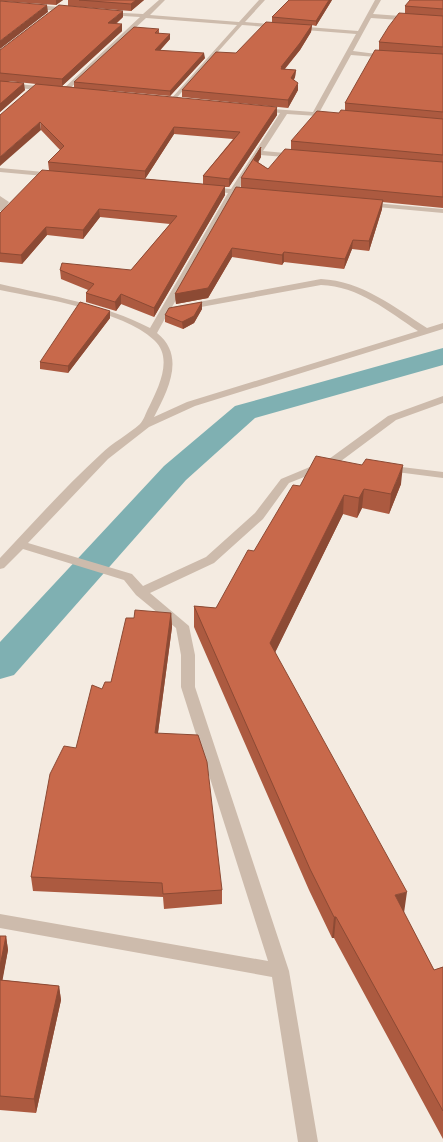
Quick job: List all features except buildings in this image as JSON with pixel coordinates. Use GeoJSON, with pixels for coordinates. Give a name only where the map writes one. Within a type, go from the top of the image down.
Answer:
{"type":"FeatureCollection","features":[{"type":"Feature","properties":{"kind":"street"},"geometry":{"type":"LineString","coordinates":[[51,14],[70,0]]}},
{"type":"Feature","properties":{"kind":"street"},"geometry":{"type":"LineString","coordinates":[[64,90],[162,0]]}},
{"type":"Feature","properties":{"kind":"street"},"geometry":{"type":"LineString","coordinates":[[172,101],[262,0]]}},
{"type":"Feature","properties":{"kind":"street"},"geometry":{"type":"LineString","coordinates":[[315,114],[378,0]]}},
{"type":"Feature","properties":{"kind":"street"},"geometry":{"type":"LineString","coordinates":[[0,4],[77,10]]}},
{"type":"Feature","properties":{"kind":"street"},"geometry":{"type":"LineString","coordinates":[[96,12],[360,33]]}},
{"type":"Feature","properties":{"kind":"street"},"geometry":{"type":"LineString","coordinates":[[370,16],[443,21]]}},
{"type":"Feature","properties":{"kind":"street"},"geometry":{"type":"LineString","coordinates":[[349,53],[396,56]]}},
{"type":"Feature","properties":{"kind":"street"},"geometry":{"type":"LineString","coordinates":[[0,84],[74,92]]}},
{"type":"Feature","properties":{"kind":"street"},"geometry":{"type":"LineString","coordinates":[[28,94],[34,88]]}},
{"type":"Feature","properties":{"kind":"street"},"geometry":{"type":"LineString","coordinates":[[162,100],[181,102]]}},
{"type":"Feature","properties":{"kind":"street"},"geometry":{"type":"LineString","coordinates":[[256,108],[335,116]]}},
{"type":"Feature","properties":{"kind":"street"},"geometry":{"type":"LineString","coordinates":[[152,333],[233,191],[285,111]]}},
{"type":"Feature","properties":{"kind":"street"},"geometry":{"type":"LineString","coordinates":[[259,153],[308,157]]}},
{"type":"Feature","properties":{"kind":"street"},"geometry":{"type":"LineString","coordinates":[[0,170],[69,176]]}},
{"type":"Feature","properties":{"kind":"street"},"geometry":{"type":"LineString","coordinates":[[204,188],[262,194]]}},
{"type":"Feature","properties":{"kind":"street"},"geometry":{"type":"LineString","coordinates":[[0,198],[4,202],[0,209]]}},
{"type":"Feature","properties":{"kind":"street"},"geometry":{"type":"LineString","coordinates":[[357,203],[443,211]]}},
{"type":"Feature","properties":{"kind":"street"},"geometry":{"type":"LineString","coordinates":[[164,311],[321,282],[335,282],[376,300],[425,331]]}},
{"type":"Feature","properties":{"kind":"street"},"geometry":{"type":"LineString","coordinates":[[0,288],[97,310],[122,318],[152,333],[160,340],[166,353],[168,371],[145,425]]}},
{"type":"Feature","properties":{"kind":"street"},"geometry":{"type":"LineString","coordinates":[[0,565],[104,457],[145,425],[190,404],[443,326]]}},
{"type":"Feature","properties":{"kind":"street"},"geometry":{"type":"LineString","coordinates":[[333,462],[392,418],[443,399]]}},
{"type":"Feature","properties":{"kind":"street"},"geometry":{"type":"LineString","coordinates":[[141,592],[210,560],[259,516],[285,481],[324,464],[333,462],[351,464]]}},
{"type":"Feature","properties":{"kind":"street"},"geometry":{"type":"LineString","coordinates":[[370,466],[443,475]]}},
{"type":"Feature","properties":{"kind":"street"},"geometry":{"type":"LineString","coordinates":[[20,544],[128,577],[141,592],[182,626],[188,654],[188,687],[280,971],[308,1142]]}},
{"type":"Feature","properties":{"kind":"street"},"geometry":{"type":"LineString","coordinates":[[0,920],[280,971]]}},
{"type":"Feature","properties":{"kind":"waterway"},"geometry":{"type":"LineString","coordinates":[[0,666],[175,473],[245,412],[443,356]]}}]}
